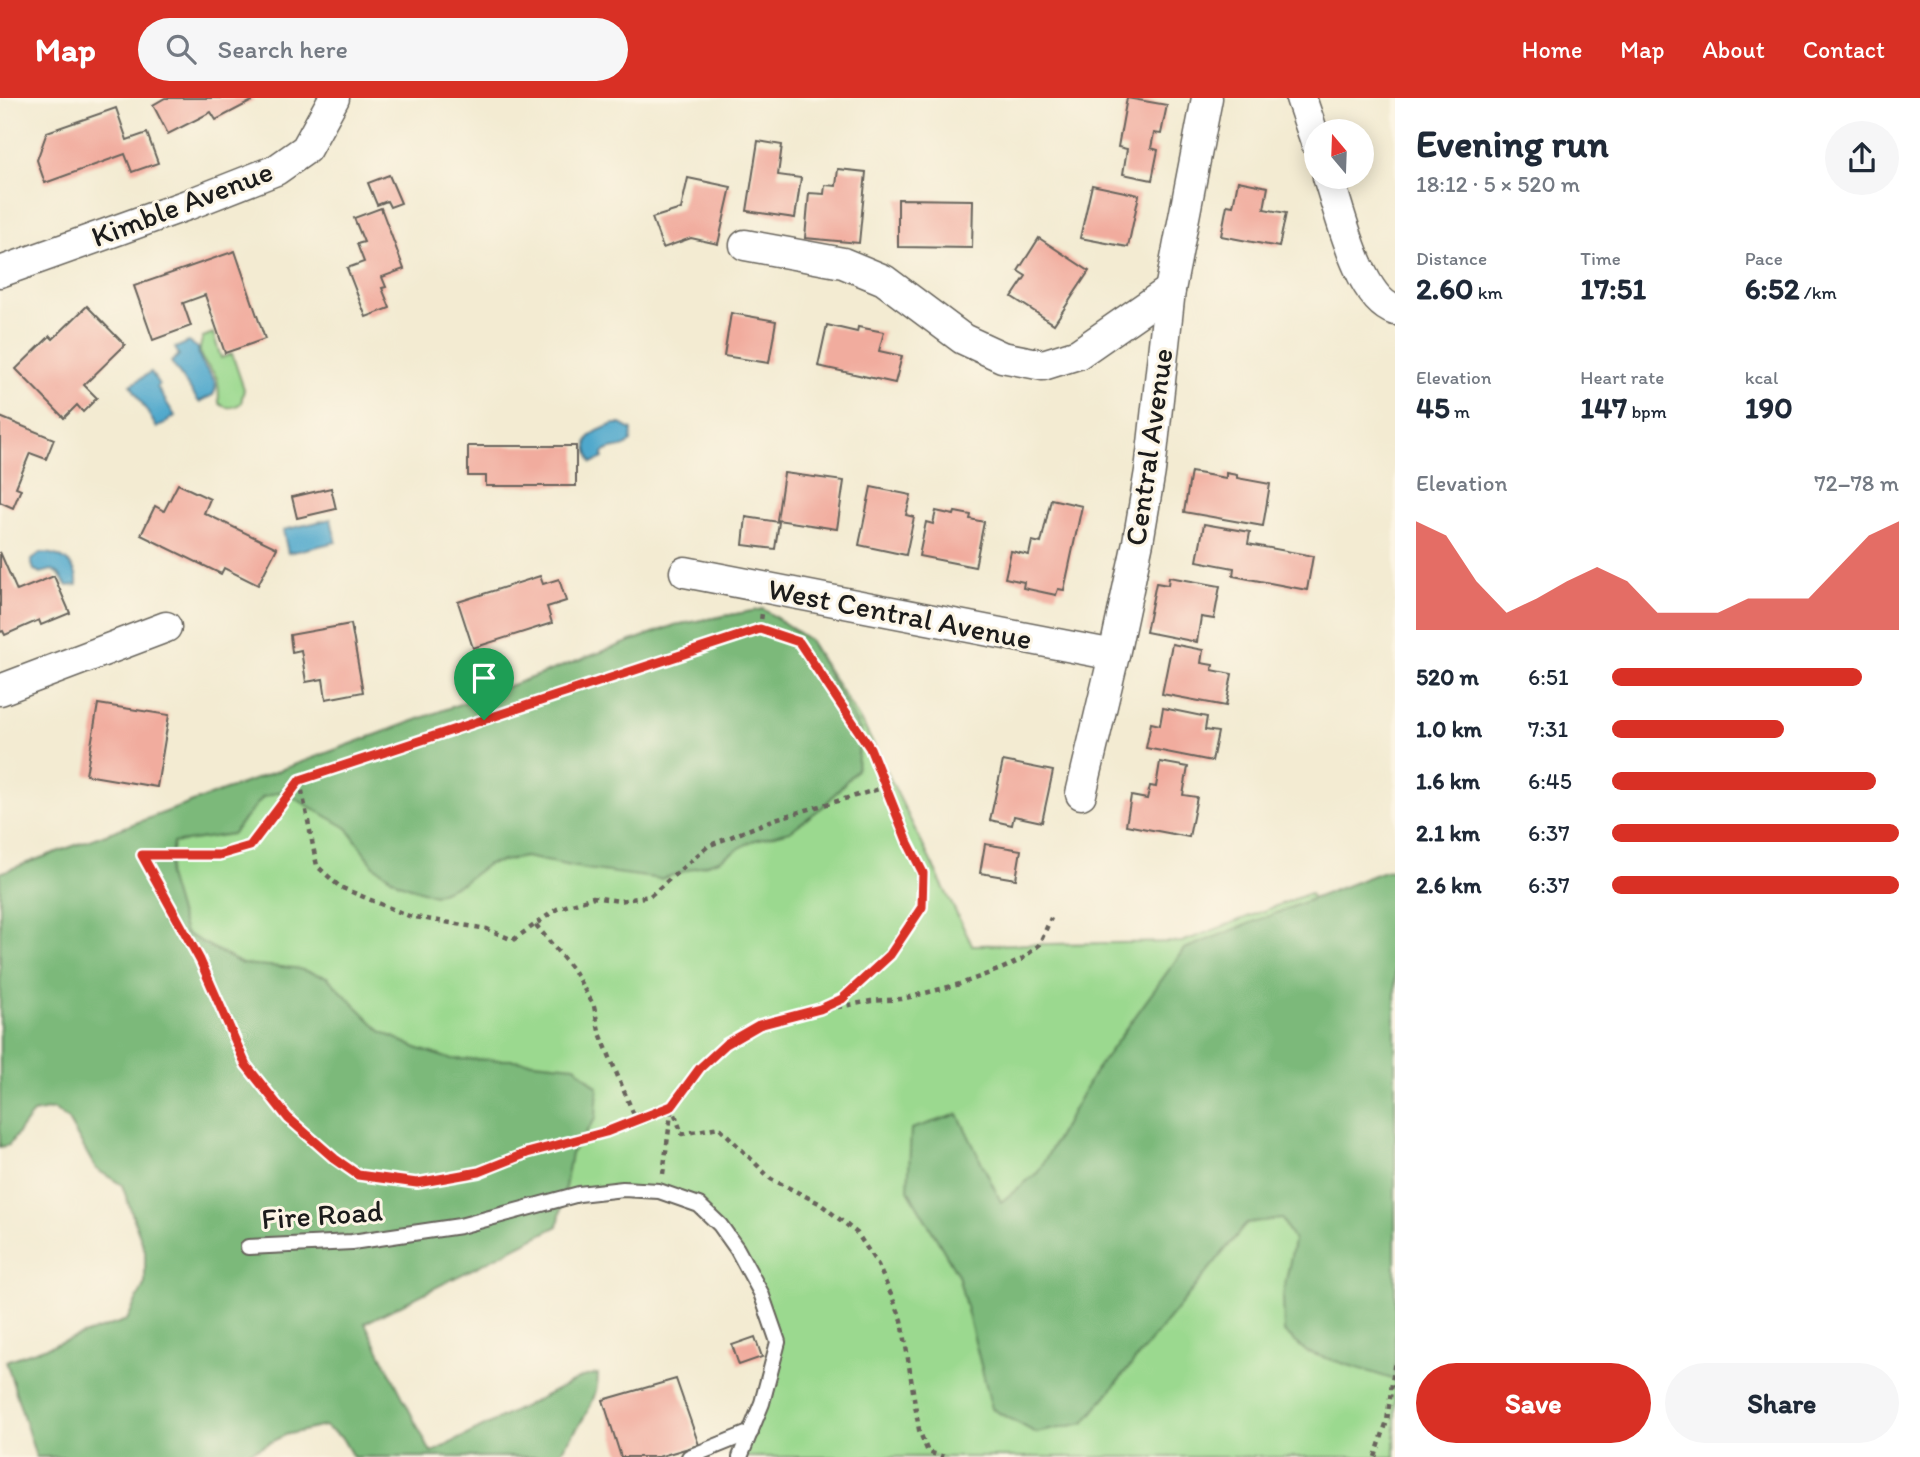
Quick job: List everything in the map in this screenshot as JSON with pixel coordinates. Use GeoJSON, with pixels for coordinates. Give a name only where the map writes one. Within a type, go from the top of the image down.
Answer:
{"type":"FeatureCollection","features":[{"type":"Feature","properties":{"kind":"street","name":"Kimble Avenue"},"geometry":{"type":"LineString","coordinates":[[0,272],[276,170],[306,149],[334,98]]}},
{"type":"Feature","properties":{"kind":"street","name":"Central Avenue"},"geometry":{"type":"LineString","coordinates":[[1081,794],[1114,655],[1150,471],[1170,290],[1207,98]]}},
{"type":"Feature","properties":{"kind":"street"},"geometry":{"type":"LineString","coordinates":[[1301,98],[1308,119]]}},
{"type":"Feature","properties":{"kind":"street"},"geometry":{"type":"LineString","coordinates":[[1332,189],[1362,277],[1386,307],[1395,310]]}},
{"type":"Feature","properties":{"kind":"street"},"geometry":{"type":"LineString","coordinates":[[745,245],[843,262],[884,280],[962,339],[1002,357],[1042,365],[1078,354],[1170,290]]}},
{"type":"Feature","properties":{"kind":"street","name":"West Central Avenue"},"geometry":{"type":"LineString","coordinates":[[685,572],[1114,655]]}},
{"type":"Feature","properties":{"kind":"street"},"geometry":{"type":"LineString","coordinates":[[0,690],[166,628]]}},
{"type":"Feature","properties":{"kind":"lane","name":"Fire Road"},"geometry":{"type":"LineString","coordinates":[[248,1247],[352,1242],[460,1226],[579,1194],[623,1189],[659,1191],[699,1205],[720,1226],[737,1249],[761,1293],[778,1342],[762,1403],[740,1457]]}},
{"type":"Feature","properties":{"kind":"lane"},"geometry":{"type":"LineString","coordinates":[[689,1457],[751,1432]]}},
{"type":"Feature","properties":{"kind":"path"},"geometry":{"type":"LineString","coordinates":[[672,1106],[606,1132],[527,1153],[479,1172],[417,1183],[358,1175],[335,1159],[288,1118],[246,1065],[200,960],[142,855],[219,855],[250,846],[300,780],[760,629],[799,642],[870,748],[923,873],[922,907],[890,955],[842,999],[820,1009]]}},
{"type":"Feature","properties":{"kind":"path"},"geometry":{"type":"LineString","coordinates":[[300,780],[317,866],[340,887],[410,916],[488,929],[513,940],[557,909],[593,897],[619,901],[650,896],[708,846],[775,818],[886,787]]}},
{"type":"Feature","properties":{"kind":"path"},"geometry":{"type":"LineString","coordinates":[[659,1191],[672,1106],[700,1068],[726,1044],[759,1025],[820,1009],[902,999],[960,984],[1001,969],[1021,960],[1039,945],[1051,918]]}},
{"type":"Feature","properties":{"kind":"path"},"geometry":{"type":"LineString","coordinates":[[536,925],[573,970],[594,1006],[599,1031],[636,1120]]}},
{"type":"Feature","properties":{"kind":"path"},"geometry":{"type":"LineString","coordinates":[[672,1106],[682,1134],[719,1128],[771,1179],[819,1203],[858,1233],[878,1265],[902,1320],[919,1430],[928,1452],[944,1457]]}},
{"type":"Feature","properties":{"kind":"path"},"geometry":{"type":"LineString","coordinates":[[1375,1457],[1387,1421],[1395,1360]]}},
{"type":"Feature","properties":{"kind":"green space"},"geometry":{"type":"Polygon","coordinates":[[[213,333],[221,358],[232,354],[244,389],[241,403],[233,407],[225,407],[219,403],[217,379],[201,357],[200,345],[203,337],[213,333]]]}},
{"type":"Feature","properties":{"kind":"green space"},"geometry":{"type":"Polygon","coordinates":[[[763,609],[809,640],[866,730],[972,945],[1182,942],[1310,893],[1395,1084],[1395,1457],[740,1457],[778,1342],[761,1293],[699,1205],[623,1189],[460,1226],[24,864],[675,625],[763,609]]]}},
{"type":"Feature","properties":{"kind":"green space"},"geometry":{"type":"Polygon","coordinates":[[[763,609],[809,640],[860,730],[857,769],[824,806],[790,831],[752,841],[719,860],[661,879],[586,869],[525,857],[488,864],[462,883],[434,895],[399,883],[374,866],[347,828],[282,791],[263,797],[232,834],[173,843],[168,876],[185,933],[242,964],[295,968],[327,977],[382,1032],[419,1049],[450,1059],[513,1060],[575,1066],[598,1088],[596,1118],[571,1154],[558,1226],[365,1323],[431,1453],[582,1377],[598,1374],[590,1407],[557,1457],[353,1457],[342,1438],[324,1426],[285,1435],[240,1457],[36,1457],[6,1361],[127,1320],[145,1283],[145,1251],[122,1185],[96,1169],[68,1120],[54,1109],[33,1113],[9,1145],[0,1147],[0,873],[675,625],[763,609]]]}},
{"type":"Feature","properties":{"kind":"green space"},"geometry":{"type":"Polygon","coordinates":[[[1395,870],[1395,1380],[1307,1352],[1284,1332],[1283,1295],[1294,1241],[1282,1219],[1247,1223],[1084,1423],[1036,1433],[992,1409],[958,1275],[908,1190],[911,1129],[958,1114],[1001,1202],[1038,1172],[1094,1073],[1184,949],[1384,871],[1395,870]]]}},
{"type":"Feature","properties":{"kind":"water"},"geometry":{"type":"Polygon","coordinates":[[[189,342],[198,348],[202,363],[213,378],[216,389],[213,395],[199,402],[171,362],[179,355],[175,348],[189,342]]]}},
{"type":"Feature","properties":{"kind":"water"},"geometry":{"type":"Polygon","coordinates":[[[151,372],[175,416],[157,428],[131,385],[151,372]]]}},
{"type":"Feature","properties":{"kind":"water"},"geometry":{"type":"Polygon","coordinates":[[[614,424],[621,424],[632,430],[631,441],[625,446],[606,451],[603,458],[592,463],[587,441],[593,434],[614,424]]]}},
{"type":"Feature","properties":{"kind":"water"},"geometry":{"type":"Polygon","coordinates":[[[331,519],[336,542],[288,553],[283,530],[331,519]]]}},
{"type":"Feature","properties":{"kind":"water"},"geometry":{"type":"Polygon","coordinates":[[[40,553],[61,557],[71,565],[75,571],[77,585],[67,586],[59,574],[52,570],[41,573],[34,570],[31,561],[40,553]]]}},
{"type":"Feature","properties":{"kind":"building"},"geometry":{"type":"Polygon","coordinates":[[[165,98],[254,100],[216,120],[211,112],[168,134],[153,105],[165,98]]]}},
{"type":"Feature","properties":{"kind":"building"},"geometry":{"type":"Polygon","coordinates":[[[1127,98],[1167,105],[1161,134],[1154,133],[1151,148],[1158,150],[1152,180],[1123,174],[1127,149],[1118,147],[1127,98]]]}},
{"type":"Feature","properties":{"kind":"building"},"geometry":{"type":"Polygon","coordinates":[[[116,108],[127,140],[147,133],[158,163],[132,172],[125,154],[45,183],[37,160],[47,132],[116,108]]]}},
{"type":"Feature","properties":{"kind":"building"},"geometry":{"type":"Polygon","coordinates":[[[758,141],[782,145],[778,175],[801,178],[795,218],[747,211],[758,141]]]}},
{"type":"Feature","properties":{"kind":"building"},"geometry":{"type":"Polygon","coordinates":[[[838,169],[866,172],[859,243],[805,238],[809,193],[824,194],[825,185],[836,186],[838,169]]]}},
{"type":"Feature","properties":{"kind":"building"},"geometry":{"type":"Polygon","coordinates":[[[389,175],[401,203],[390,207],[387,201],[377,205],[368,183],[389,175]]]}},
{"type":"Feature","properties":{"kind":"building"},"geometry":{"type":"Polygon","coordinates":[[[688,178],[731,187],[718,244],[691,238],[663,248],[652,218],[681,209],[688,178]]]}},
{"type":"Feature","properties":{"kind":"building"},"geometry":{"type":"Polygon","coordinates":[[[1238,181],[1268,187],[1264,209],[1286,213],[1279,247],[1221,236],[1227,205],[1233,206],[1238,181]]]}},
{"type":"Feature","properties":{"kind":"building"},"geometry":{"type":"Polygon","coordinates":[[[1092,185],[1139,195],[1128,247],[1080,238],[1092,185]]]}},
{"type":"Feature","properties":{"kind":"building"},"geometry":{"type":"Polygon","coordinates":[[[898,199],[973,200],[972,248],[898,247],[898,199]]]}},
{"type":"Feature","properties":{"kind":"building"},"geometry":{"type":"Polygon","coordinates":[[[381,208],[404,269],[382,277],[386,287],[382,288],[390,308],[366,317],[347,268],[364,262],[357,244],[364,242],[354,218],[381,208]]]}},
{"type":"Feature","properties":{"kind":"building"},"geometry":{"type":"Polygon","coordinates":[[[1039,238],[1089,271],[1054,324],[1012,297],[1026,276],[1018,271],[1039,238]]]}},
{"type":"Feature","properties":{"kind":"building"},"geometry":{"type":"Polygon","coordinates":[[[235,251],[265,339],[225,353],[205,295],[183,303],[191,326],[153,340],[134,286],[235,251]]]}},
{"type":"Feature","properties":{"kind":"building"},"geometry":{"type":"Polygon","coordinates":[[[87,306],[125,345],[84,385],[97,398],[83,412],[77,405],[64,418],[16,369],[50,336],[53,339],[87,306]]]}},
{"type":"Feature","properties":{"kind":"building"},"geometry":{"type":"Polygon","coordinates":[[[731,313],[776,321],[769,363],[724,356],[731,313]]]}},
{"type":"Feature","properties":{"kind":"building"},"geometry":{"type":"Polygon","coordinates":[[[827,325],[857,332],[858,327],[884,332],[879,351],[902,356],[895,383],[818,366],[827,325]]]}},
{"type":"Feature","properties":{"kind":"building"},"geometry":{"type":"Polygon","coordinates":[[[0,417],[54,439],[46,459],[30,453],[16,487],[21,489],[13,508],[0,502],[0,417]]]}},
{"type":"Feature","properties":{"kind":"building"},"geometry":{"type":"Polygon","coordinates":[[[468,446],[576,446],[576,486],[486,486],[486,476],[468,476],[468,446]]]}},
{"type":"Feature","properties":{"kind":"building"},"geometry":{"type":"Polygon","coordinates":[[[1191,472],[1226,478],[1226,473],[1237,475],[1237,478],[1270,484],[1263,526],[1184,512],[1191,472]]]}},
{"type":"Feature","properties":{"kind":"building"},"geometry":{"type":"Polygon","coordinates":[[[784,473],[844,481],[837,529],[777,520],[784,473]]]}},
{"type":"Feature","properties":{"kind":"building"},"geometry":{"type":"Polygon","coordinates":[[[178,484],[210,499],[204,513],[277,548],[258,585],[224,568],[221,574],[141,535],[155,506],[164,511],[178,484]]]}},
{"type":"Feature","properties":{"kind":"building"},"geometry":{"type":"Polygon","coordinates":[[[871,487],[911,495],[906,515],[914,517],[906,555],[859,545],[871,487]]]}},
{"type":"Feature","properties":{"kind":"building"},"geometry":{"type":"Polygon","coordinates":[[[331,488],[336,509],[297,518],[292,497],[331,488]]]}},
{"type":"Feature","properties":{"kind":"building"},"geometry":{"type":"Polygon","coordinates":[[[1051,499],[1082,506],[1064,590],[1058,589],[1056,595],[1023,588],[1024,582],[1005,578],[1011,551],[1029,555],[1032,541],[1041,543],[1051,499]]]}},
{"type":"Feature","properties":{"kind":"building"},"geometry":{"type":"Polygon","coordinates":[[[936,511],[971,515],[970,519],[984,522],[975,567],[919,556],[926,522],[933,524],[936,511]]]}},
{"type":"Feature","properties":{"kind":"building"},"geometry":{"type":"Polygon","coordinates":[[[746,517],[779,522],[775,549],[743,545],[746,517]]]}},
{"type":"Feature","properties":{"kind":"building"},"geometry":{"type":"Polygon","coordinates":[[[1204,524],[1250,532],[1248,544],[1313,556],[1307,590],[1233,576],[1234,568],[1197,561],[1204,524]]]}},
{"type":"Feature","properties":{"kind":"building"},"geometry":{"type":"Polygon","coordinates":[[[0,552],[17,591],[54,576],[70,613],[41,625],[39,620],[5,635],[3,631],[0,632],[0,552]]]}},
{"type":"Feature","properties":{"kind":"building"},"geometry":{"type":"Polygon","coordinates":[[[540,576],[543,584],[559,579],[566,601],[547,607],[552,623],[473,648],[458,602],[540,576]]]}},
{"type":"Feature","properties":{"kind":"building"},"geometry":{"type":"Polygon","coordinates":[[[1169,577],[1220,586],[1214,619],[1201,617],[1197,642],[1146,632],[1156,583],[1168,585],[1169,577]]]}},
{"type":"Feature","properties":{"kind":"building"},"geometry":{"type":"Polygon","coordinates":[[[351,624],[363,692],[326,699],[323,679],[306,682],[301,650],[292,652],[290,635],[351,624]]]}},
{"type":"Feature","properties":{"kind":"building"},"geometry":{"type":"Polygon","coordinates":[[[1172,644],[1203,650],[1201,663],[1213,665],[1212,670],[1232,674],[1226,706],[1162,694],[1172,644]]]}},
{"type":"Feature","properties":{"kind":"building"},"geometry":{"type":"Polygon","coordinates":[[[98,704],[169,715],[157,787],[86,775],[98,704]]]}},
{"type":"Feature","properties":{"kind":"building"},"geometry":{"type":"Polygon","coordinates":[[[1163,708],[1207,717],[1205,730],[1218,732],[1212,761],[1146,748],[1151,723],[1160,725],[1163,708]]]}},
{"type":"Feature","properties":{"kind":"building"},"geometry":{"type":"Polygon","coordinates":[[[1003,761],[1053,771],[1042,822],[1014,816],[1012,825],[990,820],[1003,761]]]}},
{"type":"Feature","properties":{"kind":"building"},"geometry":{"type":"Polygon","coordinates":[[[1160,762],[1188,767],[1183,795],[1197,797],[1189,837],[1126,825],[1131,796],[1147,799],[1150,786],[1156,787],[1160,762]]]}},
{"type":"Feature","properties":{"kind":"building"},"geometry":{"type":"Polygon","coordinates":[[[985,844],[1021,850],[1016,879],[980,873],[985,844]]]}},
{"type":"Feature","properties":{"kind":"building"},"geometry":{"type":"Polygon","coordinates":[[[755,1337],[762,1357],[739,1365],[732,1345],[755,1337]]]}},
{"type":"Feature","properties":{"kind":"building"},"geometry":{"type":"Polygon","coordinates":[[[676,1379],[699,1445],[658,1457],[621,1457],[603,1400],[676,1379]]]}},
{"type":"Feature","properties":{"kind":"route"},"geometry":{"type":"LineString","coordinates":[[760,629],[799,642],[870,748],[923,873],[922,907],[890,955],[842,999],[820,1009],[759,1025],[726,1044],[700,1068],[672,1106],[606,1132],[527,1153],[479,1172],[417,1183],[358,1175],[335,1159],[288,1118],[246,1065],[200,960],[142,855],[219,855],[250,846],[300,780],[484,720],[760,629]]}}]}
